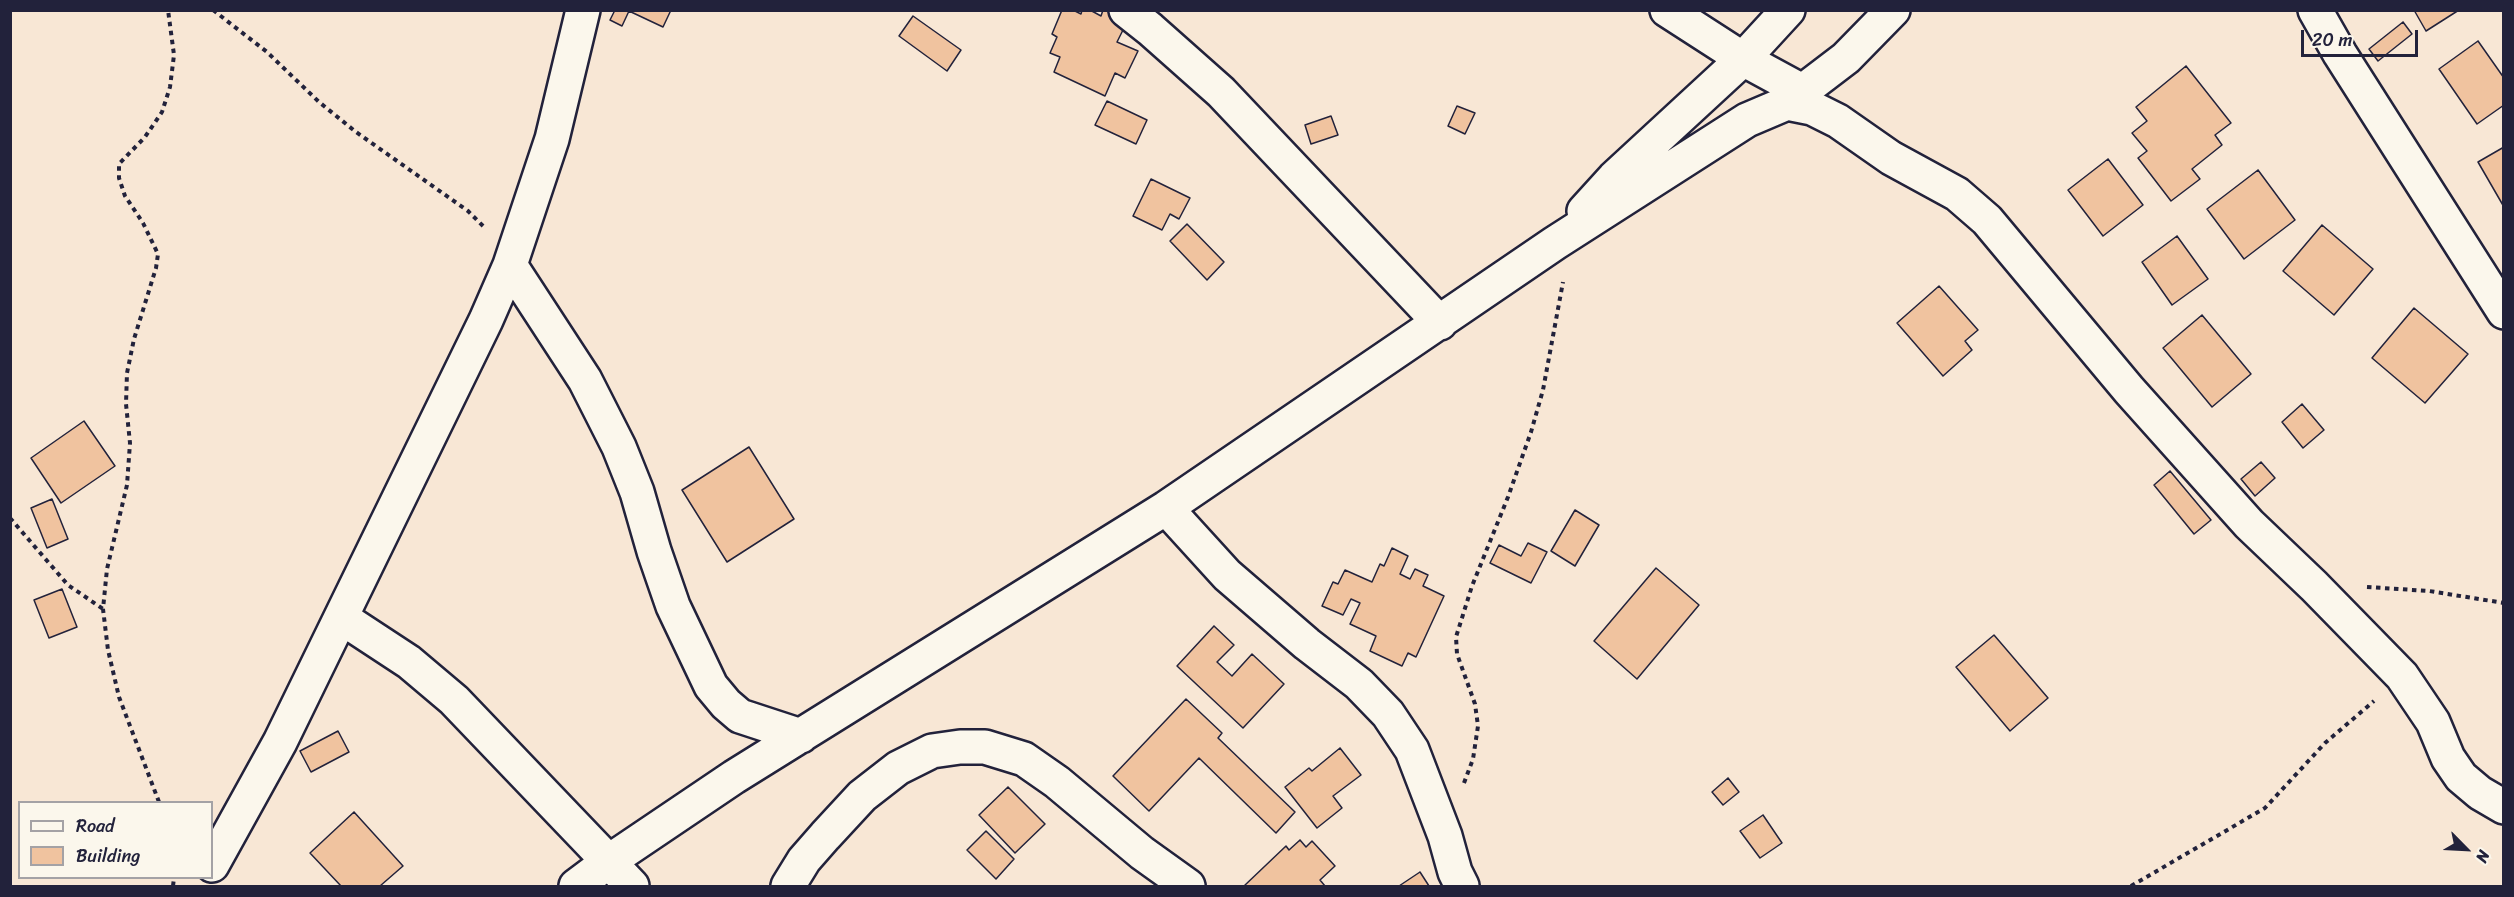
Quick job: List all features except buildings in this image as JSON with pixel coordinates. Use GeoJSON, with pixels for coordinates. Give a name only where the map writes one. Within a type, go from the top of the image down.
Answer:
{"type":"FeatureCollection","features":[{"type":"Feature","properties":{"kind":"street"},"geometry":{"type":"LineString","coordinates":[[213,863],[280,742],[342,618],[449,391],[486,320],[510,265],[552,140],[583,10]]}},
{"type":"Feature","properties":{"kind":"street"},"geometry":{"type":"LineString","coordinates":[[1126,10],[1150,28],[1221,92],[1440,323]]}},
{"type":"Feature","properties":{"kind":"street"},"geometry":{"type":"LineString","coordinates":[[1667,10],[1743,58],[1812,108],[1838,121],[1891,158],[1957,194],[1987,220],[2129,390],[2249,524],[2314,586],[2402,676],[2433,722],[2448,758],[2461,777],[2480,793],[2504,807]]}},
{"type":"Feature","properties":{"kind":"street"},"geometry":{"type":"LineString","coordinates":[[1563,238],[1614,178],[1743,58],[1788,10]]}},
{"type":"Feature","properties":{"kind":"street"},"geometry":{"type":"LineString","coordinates":[[576,886],[734,777],[1166,508],[1563,238],[1747,120],[1795,97],[1846,58],[1893,10]]}},
{"type":"Feature","properties":{"kind":"street"},"geometry":{"type":"LineString","coordinates":[[2315,10],[2340,54],[2504,312]]}},
{"type":"Feature","properties":{"kind":"street"},"geometry":{"type":"LineString","coordinates":[[510,265],[585,380],[619,447],[637,492],[673,606],[711,686],[740,716],[801,736]]}},
{"type":"Feature","properties":{"kind":"street"},"geometry":{"type":"LineString","coordinates":[[1166,508],[1227,575],[1307,644],[1359,684],[1388,714],[1412,750],[1462,886]]}},
{"type":"Feature","properties":{"kind":"street"},"geometry":{"type":"LineString","coordinates":[[342,618],[409,662],[454,700],[632,886]]}},
{"type":"Feature","properties":{"kind":"street"},"geometry":{"type":"LineString","coordinates":[[788,886],[804,860],[862,796],[898,768],[932,752],[960,747],[985,747],[1024,759],[1057,782],[1142,853],[1188,886]]}},
{"type":"Feature","properties":{"kind":"path"},"geometry":{"type":"LineString","coordinates":[[159,801],[119,696],[108,650],[103,609],[107,569],[127,485],[130,443],[126,404],[128,374],[134,339],[158,255],[143,223],[125,196],[118,178],[119,164],[145,137],[162,112],[170,87],[174,55],[168,10]]}},
{"type":"Feature","properties":{"kind":"path"},"geometry":{"type":"LineString","coordinates":[[213,10],[267,52],[319,102],[356,132],[468,211],[493,236],[510,265]]}},
{"type":"Feature","properties":{"kind":"path"},"geometry":{"type":"LineString","coordinates":[[1445,836],[1473,759],[1478,726],[1475,704],[1457,654],[1456,637],[1472,586],[1531,432],[1551,350],[1563,238]]}},
{"type":"Feature","properties":{"kind":"path"},"geometry":{"type":"LineString","coordinates":[[10,518],[68,585],[103,609]]}},
{"type":"Feature","properties":{"kind":"path"},"geometry":{"type":"LineString","coordinates":[[2314,586],[2429,591],[2504,603]]}},
{"type":"Feature","properties":{"kind":"path"},"geometry":{"type":"LineString","coordinates":[[2131,886],[2265,808],[2325,743],[2402,676]]}}]}
